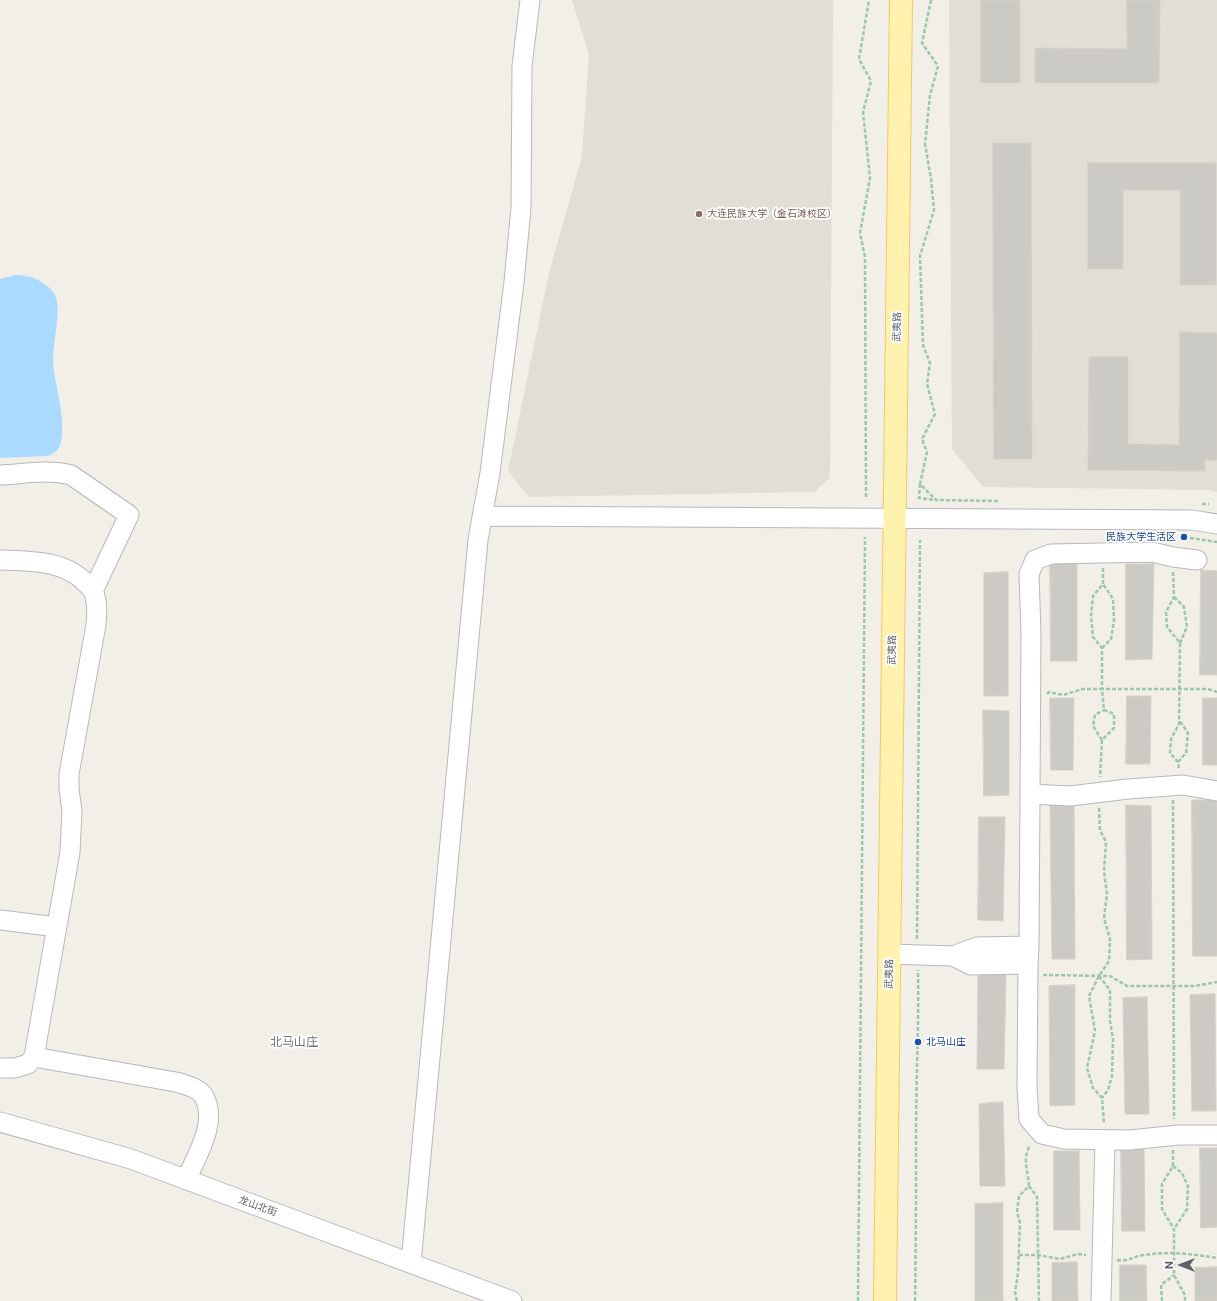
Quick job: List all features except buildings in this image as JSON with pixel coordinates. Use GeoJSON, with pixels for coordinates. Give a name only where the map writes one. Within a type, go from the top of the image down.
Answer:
{"type":"FeatureCollection","features":[{"type":"Feature","properties":{"kind":"main road","name":"武夷路"},"geometry":{"type":"LineString","coordinates":[[885,1301],[901,0]]}},
{"type":"Feature","properties":{"kind":"street"},"geometry":{"type":"LineString","coordinates":[[411,1264],[478,540],[490,473],[514,282],[520,215],[522,66],[530,0]]}},
{"type":"Feature","properties":{"kind":"street"},"geometry":{"type":"LineString","coordinates":[[0,475],[50,472],[71,475],[129,515],[93,591]]}},
{"type":"Feature","properties":{"kind":"street"},"geometry":{"type":"LineString","coordinates":[[482,516],[1192,520],[1217,524]]}},
{"type":"Feature","properties":{"kind":"street"},"geometry":{"type":"LineString","coordinates":[[1197,560],[1173,557],[1152,552],[1051,554],[1035,560],[1029,574],[1031,633],[1027,1088],[1029,1119],[1042,1134],[1064,1140],[1130,1140],[1174,1136],[1217,1135]]}},
{"type":"Feature","properties":{"kind":"street"},"geometry":{"type":"LineString","coordinates":[[0,560],[34,561],[51,564],[67,570],[81,578],[93,591],[97,608],[96,625],[69,774],[69,789],[72,811],[72,837],[70,852],[34,1057],[28,1064],[15,1068],[0,1068]]}},
{"type":"Feature","properties":{"kind":"street"},"geometry":{"type":"LineString","coordinates":[[1030,794],[1070,796],[1128,789],[1176,786],[1217,791]]}},
{"type":"Feature","properties":{"kind":"street"},"geometry":{"type":"LineString","coordinates":[[0,920],[57,927]]}},
{"type":"Feature","properties":{"kind":"street"},"geometry":{"type":"LineString","coordinates":[[889,954],[952,956],[971,965],[1028,960]]}},
{"type":"Feature","properties":{"kind":"street"},"geometry":{"type":"LineString","coordinates":[[34,1057],[176,1082],[189,1085],[202,1094],[208,1108],[208,1131],[186,1180]]}},
{"type":"Feature","properties":{"kind":"street","name":"龙山北街"},"geometry":{"type":"LineString","coordinates":[[0,1122],[131,1159],[512,1301]]}},
{"type":"Feature","properties":{"kind":"street"},"geometry":{"type":"LineString","coordinates":[[1101,1301],[1105,1140]]}},
{"type":"Feature","properties":{"kind":"path"},"geometry":{"type":"LineString","coordinates":[[866,497],[865,257],[860,233],[870,178],[863,112],[871,81],[859,59],[869,0]]}},
{"type":"Feature","properties":{"kind":"path"},"geometry":{"type":"LineString","coordinates":[[931,0],[922,44],[938,66],[930,95],[925,144],[931,179],[934,210],[920,256],[923,346],[930,364],[927,384],[935,414],[922,439],[927,452],[920,484],[919,498],[936,500],[1006,501]]}},
{"type":"Feature","properties":{"kind":"path"},"geometry":{"type":"LineString","coordinates":[[920,484],[936,500]]}},
{"type":"Feature","properties":{"kind":"path"},"geometry":{"type":"LineString","coordinates":[[1202,504],[1209,504]]}},
{"type":"Feature","properties":{"kind":"path"},"geometry":{"type":"LineString","coordinates":[[858,1301],[865,537]]}},
{"type":"Feature","properties":{"kind":"path"},"geometry":{"type":"LineString","coordinates":[[915,1301],[918,1042],[917,904],[920,540]]}},
{"type":"Feature","properties":{"kind":"path"},"geometry":{"type":"LineString","coordinates":[[1102,648],[1111,639],[1114,621],[1113,599],[1103,584],[1103,553]]}},
{"type":"Feature","properties":{"kind":"path"},"geometry":{"type":"LineString","coordinates":[[1173,557],[1174,597],[1166,612],[1167,627],[1180,643]]}},
{"type":"Feature","properties":{"kind":"path"},"geometry":{"type":"LineString","coordinates":[[1103,584],[1093,596],[1091,616],[1093,637],[1102,648],[1102,688],[1104,710]]}},
{"type":"Feature","properties":{"kind":"path"},"geometry":{"type":"LineString","coordinates":[[1174,597],[1184,607],[1187,627],[1180,643],[1179,724],[1172,739],[1170,753],[1178,762]]}},
{"type":"Feature","properties":{"kind":"path"},"geometry":{"type":"LineString","coordinates":[[1030,702],[1038,702],[1049,692],[1063,695],[1083,688],[1208,689],[1217,692]]}},
{"type":"Feature","properties":{"kind":"path"},"geometry":{"type":"LineString","coordinates":[[1102,740],[1114,728],[1114,714],[1104,710]]}},
{"type":"Feature","properties":{"kind":"path"},"geometry":{"type":"LineString","coordinates":[[1104,710],[1095,715],[1093,726],[1102,740],[1099,793],[1100,830],[1106,842],[1104,871],[1107,894],[1104,918],[1110,939],[1109,961],[1099,976],[1089,996],[1095,1031],[1087,1068],[1093,1088],[1102,1098],[1105,1140]]}},
{"type":"Feature","properties":{"kind":"path"},"geometry":{"type":"LineString","coordinates":[[1179,720],[1188,733],[1186,753],[1178,762],[1176,786],[1173,1166],[1162,1184],[1162,1209],[1174,1229],[1174,1275],[1185,1295],[1185,1301]]}},
{"type":"Feature","properties":{"kind":"path"},"geometry":{"type":"LineString","coordinates":[[1028,960],[1040,974],[1110,976],[1127,986],[1195,986],[1217,982]]}},
{"type":"Feature","properties":{"kind":"path"},"geometry":{"type":"LineString","coordinates":[[1099,976],[1110,990],[1110,1021],[1113,1039],[1112,1076],[1108,1090],[1102,1098]]}},
{"type":"Feature","properties":{"kind":"path"},"geometry":{"type":"LineString","coordinates":[[1039,1130],[1027,1151],[1025,1165],[1029,1186],[1037,1197],[1039,1301]]}},
{"type":"Feature","properties":{"kind":"path"},"geometry":{"type":"LineString","coordinates":[[1173,1166],[1182,1173],[1188,1186],[1187,1209],[1174,1229]]}},
{"type":"Feature","properties":{"kind":"path"},"geometry":{"type":"LineString","coordinates":[[1017,1301],[1015,1292],[1018,1273],[1020,1224],[1017,1212],[1019,1196],[1029,1186]]}},
{"type":"Feature","properties":{"kind":"path"},"geometry":{"type":"LineString","coordinates":[[1162,1301],[1161,1284],[1174,1275]]}},
{"type":"Feature","properties":{"kind":"shaded area","name":"大连民族大学（金石滩校区）"},"geometry":{"type":"Polygon","coordinates":[[[572,0],[833,0],[830,478],[814,492],[529,497],[508,471],[549,273],[582,156],[589,55],[572,0]]]}},
{"type":"Feature","properties":{"kind":"shaded area"},"geometry":{"type":"Polygon","coordinates":[[[949,0],[1217,0],[1217,492],[1209,490],[983,487],[952,449],[949,0]]]}},
{"type":"Feature","properties":{"kind":"water"},"geometry":{"type":"Polygon","coordinates":[[[15,275],[22,275],[42,282],[53,292],[57,301],[58,309],[53,359],[61,410],[62,431],[60,446],[55,452],[48,456],[0,458],[0,279],[15,275]]]}},
{"type":"Feature","properties":{"kind":"place","name":"大连民族大学（金石滩校区）"},"geometry":{"type":"Point","coordinates":[699,214]}},
{"type":"Feature","properties":{"kind":"place","name":"民族大学生活区"},"geometry":{"type":"Point","coordinates":[1184,537]}},
{"type":"Feature","properties":{"kind":"place","name":"北马山庄"},"geometry":{"type":"Point","coordinates":[918,1042]}},
{"type":"Feature","properties":{"kind":"district","name":"北马山庄"},"geometry":{"type":"Point","coordinates":[294,1042]}}]}
